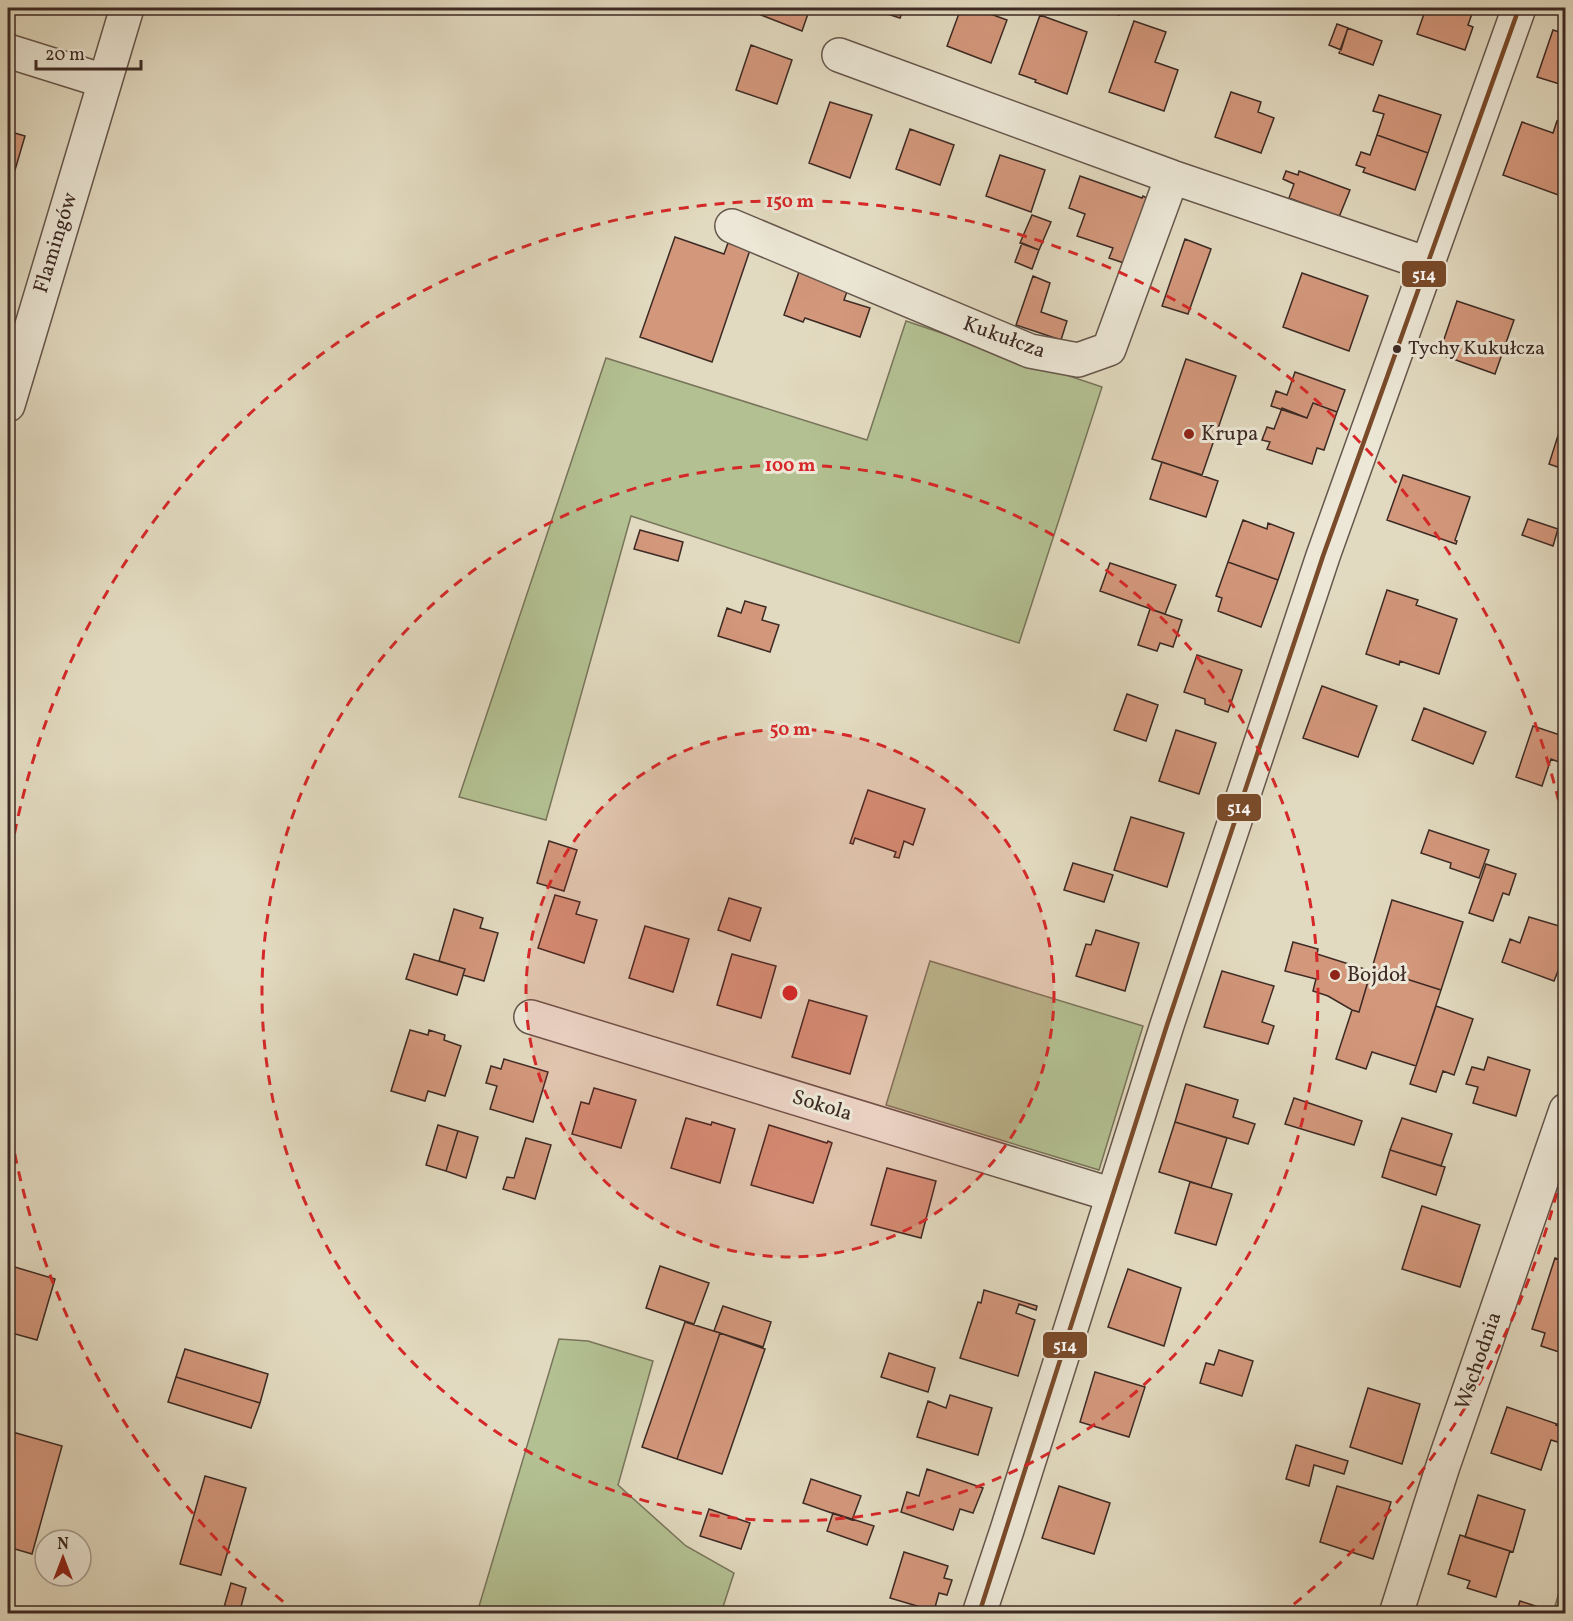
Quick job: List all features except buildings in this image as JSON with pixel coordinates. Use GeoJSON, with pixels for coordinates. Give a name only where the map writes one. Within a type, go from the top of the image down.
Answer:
{"type":"FeatureCollection","features":[{"type":"Feature","properties":{"kind":"street","name":"Flamingów"},"geometry":{"type":"LineString","coordinates":[[8,405],[127,8]]}},
{"type":"Feature","properties":{"kind":"street"},"geometry":{"type":"LineString","coordinates":[[979,1614],[1113,1195],[1323,556],[1519,8]]}},
{"type":"Feature","properties":{"kind":"street"},"geometry":{"type":"LineString","coordinates":[[8,51],[104,81]]}},
{"type":"Feature","properties":{"kind":"street"},"geometry":{"type":"LineString","coordinates":[[839,55],[1172,177],[1428,264]]}},
{"type":"Feature","properties":{"kind":"street","name":"Kukułcza"},"geometry":{"type":"LineString","coordinates":[[732,226],[1030,351],[1078,360],[1109,349],[1172,177]]}},
{"type":"Feature","properties":{"kind":"street","name":"Sokola"},"geometry":{"type":"LineString","coordinates":[[531,1017],[1113,1195]]}},
{"type":"Feature","properties":{"kind":"street","name":"Wschodnia"},"geometry":{"type":"LineString","coordinates":[[1396,1614],[1447,1455],[1566,1110]]}},
{"type":"Feature","properties":{"kind":"green space"},"geometry":{"type":"Polygon","coordinates":[[[906,321],[1102,387],[1019,643],[631,516],[546,820],[459,797],[606,358],[867,440],[906,321]]]}},
{"type":"Feature","properties":{"kind":"green space"},"geometry":{"type":"Polygon","coordinates":[[[930,961],[1143,1026],[1099,1170],[886,1105],[930,961]]]}},
{"type":"Feature","properties":{"kind":"green space"},"geometry":{"type":"Polygon","coordinates":[[[559,1339],[588,1341],[653,1361],[618,1485],[686,1546],[734,1573],[721,1613],[477,1613],[559,1339]]]}},
{"type":"Feature","properties":{"kind":"green space"},"geometry":{"type":"Polygon","coordinates":[[[1565,1572],[1565,1613],[1553,1613],[1565,1572]]]}},
{"type":"Feature","properties":{"kind":"transit line","name":"514"},"geometry":{"type":"LineString","coordinates":[[979,1614],[1167,1025],[1323,556],[1519,8]]}},
{"type":"Feature","properties":{"kind":"place","name":"Tychy Kukułcza"},"geometry":{"type":"Point","coordinates":[1397,349]}},
{"type":"Feature","properties":{"kind":"place","name":"Krupa"},"geometry":{"type":"Point","coordinates":[1189,434]}},
{"type":"Feature","properties":{"kind":"place","name":"Bojdoł"},"geometry":{"type":"Point","coordinates":[1335,975]}}]}
